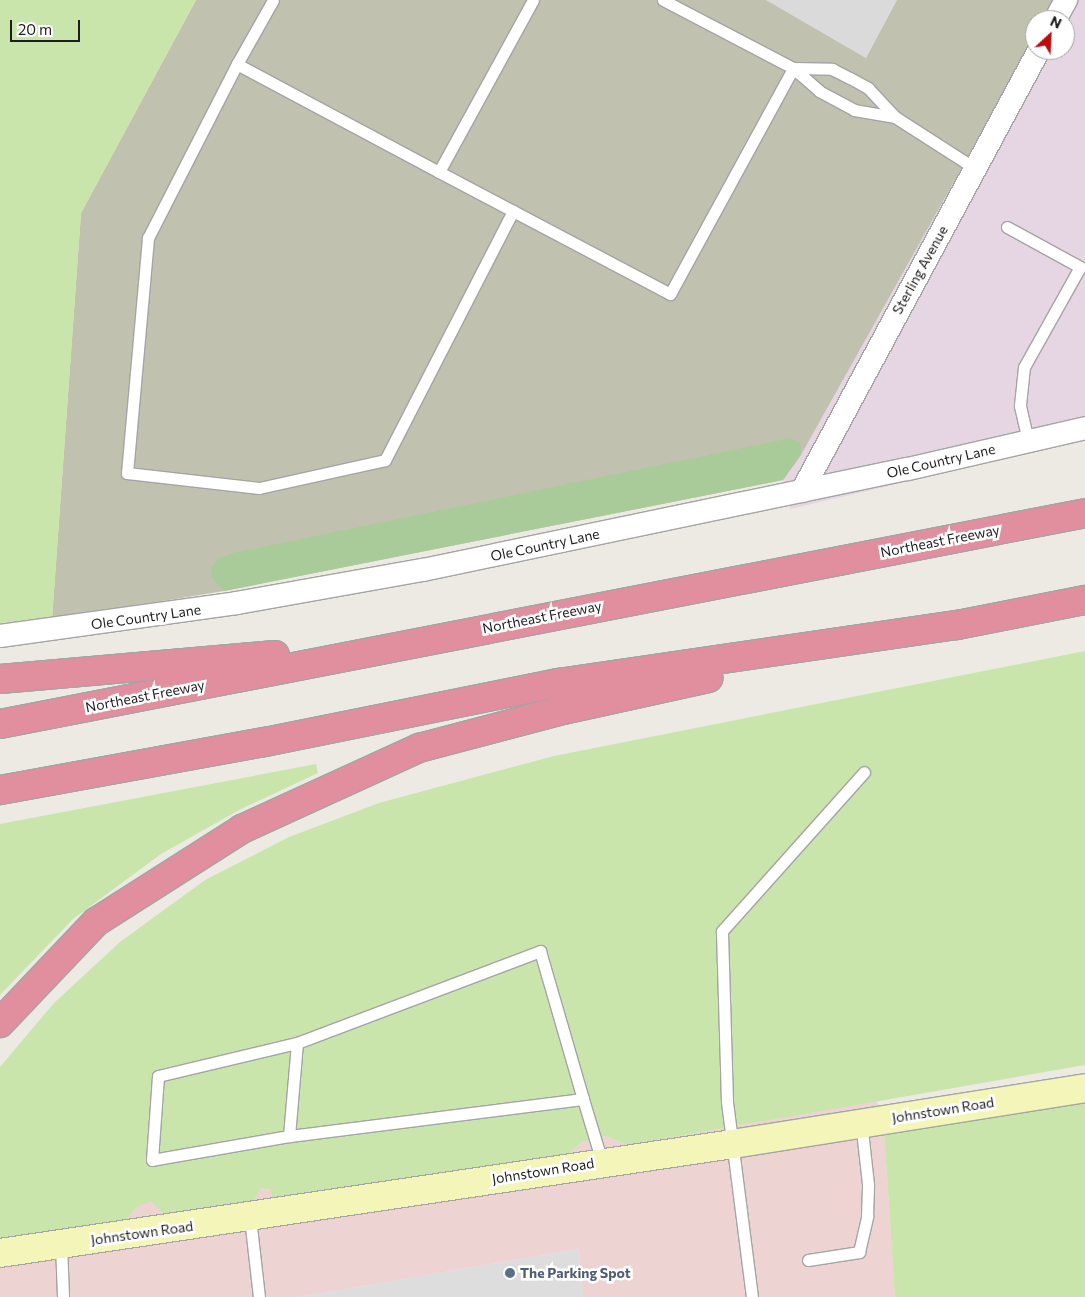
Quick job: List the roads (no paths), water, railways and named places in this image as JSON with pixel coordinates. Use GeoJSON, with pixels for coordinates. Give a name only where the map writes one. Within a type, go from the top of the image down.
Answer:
{"type":"FeatureCollection","features":[{"type":"Feature","properties":{"kind":"highway","name":"Northeast Freeway"},"geometry":{"type":"LineString","coordinates":[[0,724],[388,646],[1085,513]]}},
{"type":"Feature","properties":{"kind":"highway"},"geometry":{"type":"LineString","coordinates":[[0,1023],[96,922],[242,829],[420,748],[563,710],[957,625],[1085,600]]}},
{"type":"Feature","properties":{"kind":"highway"},"geometry":{"type":"LineString","coordinates":[[0,790],[265,742],[558,683],[957,625]]}},
{"type":"Feature","properties":{"kind":"highway"},"geometry":{"type":"LineString","coordinates":[[0,679],[388,646]]}},
{"type":"Feature","properties":{"kind":"main road","name":"Johnstown Road"},"geometry":{"type":"LineString","coordinates":[[0,1253],[250,1218],[1085,1088]]}},
{"type":"Feature","properties":{"kind":"street","name":"Sterling Avenue"},"geometry":{"type":"LineString","coordinates":[[802,491],[1034,60]]}},
{"type":"Feature","properties":{"kind":"street","name":"Ole Country Lane"},"geometry":{"type":"LineString","coordinates":[[0,636],[237,603],[423,570],[802,491],[1085,428]]}},
{"type":"Feature","properties":{"kind":"lane"},"geometry":{"type":"LineString","coordinates":[[273,0],[237,64],[148,238],[127,473],[259,488],[384,460],[514,211]]}},
{"type":"Feature","properties":{"kind":"lane"},"geometry":{"type":"LineString","coordinates":[[439,172],[533,0]]}},
{"type":"Feature","properties":{"kind":"lane"},"geometry":{"type":"LineString","coordinates":[[663,0],[793,68],[819,91],[854,110],[895,117]]}},
{"type":"Feature","properties":{"kind":"lane"},"geometry":{"type":"LineString","coordinates":[[237,64],[670,294],[793,68]]}},
{"type":"Feature","properties":{"kind":"lane"},"geometry":{"type":"LineString","coordinates":[[793,68],[832,69],[868,88],[895,117],[976,169]]}},
{"type":"Feature","properties":{"kind":"lane"},"geometry":{"type":"LineString","coordinates":[[1008,227],[1082,268],[1024,367],[1020,406],[1028,442]]}},
{"type":"Feature","properties":{"kind":"lane"},"geometry":{"type":"LineString","coordinates":[[752,1297],[727,1101],[722,931],[864,772]]}},
{"type":"Feature","properties":{"kind":"lane"},"geometry":{"type":"LineString","coordinates":[[584,1099],[289,1136],[152,1160],[158,1076],[297,1043],[540,951],[584,1099],[602,1162]]}},
{"type":"Feature","properties":{"kind":"lane"},"geometry":{"type":"LineString","coordinates":[[289,1136],[297,1043]]}},
{"type":"Feature","properties":{"kind":"lane"},"geometry":{"type":"LineString","coordinates":[[808,1260],[859,1252],[867,1216],[868,1184],[861,1122]]}},
{"type":"Feature","properties":{"kind":"lane"},"geometry":{"type":"LineString","coordinates":[[250,1218],[259,1297]]}},
{"type":"Feature","properties":{"kind":"lane"},"geometry":{"type":"LineString","coordinates":[[61,1244],[63,1297]]}},
{"type":"Feature","properties":{"kind":"place","name":"The Parking Spot"},"geometry":{"type":"Point","coordinates":[510,1273]}}]}
